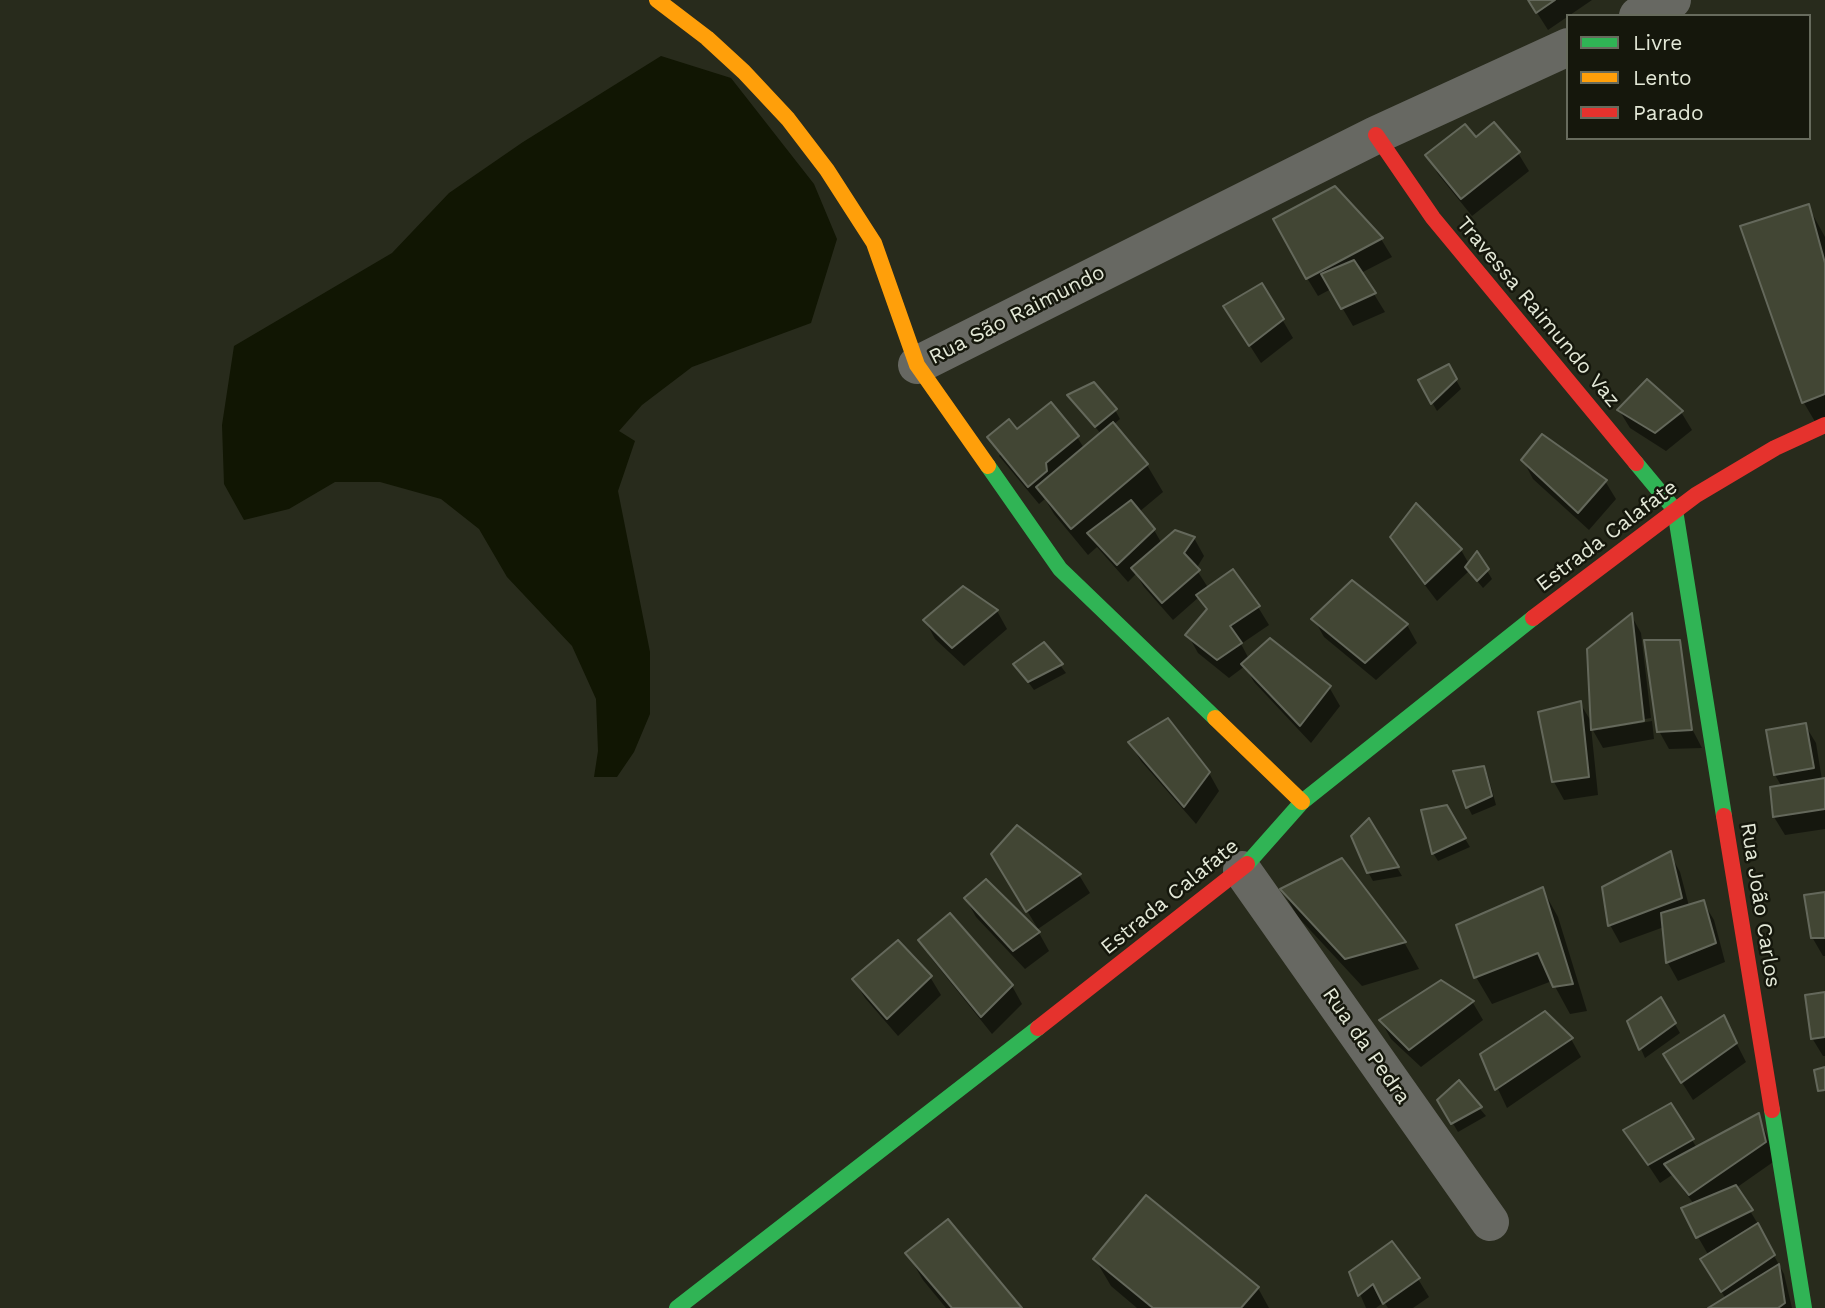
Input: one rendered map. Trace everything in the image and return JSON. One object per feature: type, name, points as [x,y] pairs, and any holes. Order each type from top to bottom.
[{"type":"street","points":[[657,0],[707,38],[744,72],[788,119],[827,170],[874,243],[917,365]]},
{"type":"street","points":[[1642,14],[1672,0]]},
{"type":"street","name":"Rua São Raimundo","points":[[1302,802],[1059,569],[917,365],[1376,135],[1566,48]]},
{"type":"street","name":"Travessa Raimundo Vaz","points":[[1376,135],[1433,218],[1675,510]]},
{"type":"street","name":"Estrada Calafate","points":[[677,1308],[1242,870],[1302,802],[1582,579],[1675,510],[1775,448],[1825,425]]},
{"type":"street","name":"Rua João Carlos","points":[[1675,510],[1804,1308]]},
{"type":"street","name":"Rua da Pedra","points":[[1242,870],[1490,1222]]},
{"type":"shaded area","points":[[661,56],[731,78],[814,184],[837,239],[811,323],[692,367],[642,405],[619,431],[635,441],[618,491],[650,652],[650,714],[634,752],[617,777],[594,777],[598,751],[596,699],[572,646],[507,577],[479,529],[441,499],[380,482],[335,482],[289,509],[244,520],[224,484],[222,425],[234,346],[392,253],[449,193],[523,142]]},
{"type":"building","points":[[1528,0],[1555,0],[1536,13]]},
{"type":"building","points":[[1494,122],[1520,152],[1461,199],[1425,155],[1465,124],[1476,137]]},
{"type":"building","points":[[1335,186],[1383,238],[1306,279],[1273,219]]},
{"type":"building","points":[[1809,204],[1825,263],[1825,394],[1802,403],[1740,226]]},
{"type":"building","points":[[1354,260],[1376,293],[1341,309],[1321,274]]},
{"type":"building","points":[[1262,283],[1284,319],[1249,346],[1223,306]]},
{"type":"building","points":[[1449,364],[1457,379],[1431,404],[1418,380]]},
{"type":"building","points":[[1647,379],[1683,411],[1655,433],[1617,410]]},
{"type":"building","points":[[1094,382],[1117,409],[1095,427],[1067,395]]},
{"type":"building","points":[[1051,402],[1079,436],[1046,463],[1047,471],[1028,487],[987,437],[1009,419],[1017,429]]},
{"type":"building","points":[[1113,422],[1148,464],[1071,529],[1036,487]]},
{"type":"building","points":[[1542,434],[1607,480],[1578,513],[1521,460]]},
{"type":"building","points":[[1131,500],[1155,529],[1117,565],[1087,533]]},
{"type":"building","points":[[1416,503],[1462,549],[1425,584],[1390,537]]},
{"type":"building","points":[[1175,530],[1195,537],[1184,553],[1200,570],[1162,603],[1131,568]]},
{"type":"building","points":[[1477,551],[1489,569],[1477,581],[1465,567]]},
{"type":"building","points":[[1233,569],[1260,606],[1230,626],[1242,643],[1217,660],[1185,635],[1207,609],[1196,595]]},
{"type":"building","points":[[1352,580],[1408,624],[1365,663],[1311,619]]},
{"type":"building","points":[[963,586],[998,610],[952,648],[923,620]]},
{"type":"building","points":[[1632,613],[1644,721],[1591,730],[1587,649]]},
{"type":"building","points":[[1270,638],[1331,686],[1300,726],[1241,664]]},
{"type":"building","points":[[1644,640],[1680,640],[1692,730],[1657,732]]},
{"type":"building","points":[[1044,642],[1063,664],[1028,682],[1013,664]]},
{"type":"building","points":[[1581,701],[1589,777],[1552,782],[1538,712]]},
{"type":"building","points":[[1168,718],[1210,772],[1184,807],[1128,742]]},
{"type":"building","points":[[1806,723],[1814,768],[1774,775],[1766,730]]},
{"type":"building","points":[[1484,766],[1492,796],[1466,808],[1453,771]]},
{"type":"building","points":[[1825,778],[1825,809],[1773,817],[1770,787]]},
{"type":"building","points":[[1447,805],[1466,838],[1432,854],[1421,810]]},
{"type":"building","points":[[1369,818],[1399,867],[1367,873],[1351,836]]},
{"type":"building","points":[[1017,825],[1081,874],[1026,912],[991,854]]},
{"type":"building","points":[[1671,851],[1682,898],[1608,926],[1602,887]]},
{"type":"building","points":[[1342,858],[1406,942],[1345,959],[1280,889]]},
{"type":"building","points":[[986,879],[1040,932],[1013,951],[964,898]]},
{"type":"building","points":[[1543,887],[1573,984],[1553,987],[1538,953],[1474,978],[1456,925]]},
{"type":"building","points":[[1825,892],[1825,938],[1811,938],[1804,895]]},
{"type":"building","points":[[1704,900],[1716,943],[1666,963],[1661,913]]},
{"type":"building","points":[[950,913],[1013,985],[981,1017],[918,940]]},
{"type":"building","points":[[898,940],[932,976],[887,1019],[852,979]]},
{"type":"building","points":[[1441,980],[1474,1001],[1409,1050],[1379,1020]]},
{"type":"building","points":[[1825,992],[1825,1037],[1811,1039],[1805,995]]},
{"type":"building","points":[[1661,997],[1676,1023],[1639,1050],[1627,1021]]},
{"type":"building","points":[[1545,1011],[1573,1038],[1495,1090],[1480,1054]]},
{"type":"building","points":[[1724,1015],[1737,1043],[1681,1083],[1663,1054]]},
{"type":"building","points":[[1825,1067],[1825,1090],[1818,1091],[1814,1070]]},
{"type":"building","points":[[1459,1080],[1482,1107],[1451,1124],[1437,1100]]},
{"type":"building","points":[[1671,1103],[1694,1139],[1648,1165],[1623,1130]]},
{"type":"building","points":[[1759,1113],[1766,1142],[1689,1195],[1664,1164]]},
{"type":"building","points":[[1736,1185],[1753,1210],[1696,1238],[1681,1208]]},
{"type":"building","points":[[1146,1195],[1259,1287],[1241,1308],[1153,1308],[1093,1259]]},
{"type":"building","points":[[948,1219],[1022,1308],[952,1308],[905,1253]]},
{"type":"building","points":[[1758,1223],[1775,1255],[1721,1292],[1700,1259]]},
{"type":"building","points":[[1392,1241],[1420,1278],[1383,1304],[1373,1284],[1358,1296],[1349,1272]]},
{"type":"building","points":[[1779,1264],[1785,1303],[1778,1308],[1708,1308]]},
{"type":"traffic: fast","points":[[1636,463],[1675,510],[1724,816]]},
{"type":"traffic: fast","points":[[988,466],[1060,569],[1215,718]]},
{"type":"traffic: fast","points":[[1247,864],[1302,802],[1533,618]]},
{"type":"traffic: fast","points":[[677,1308],[1038,1028]]},
{"type":"traffic: fast","points":[[1772,1110],[1804,1308]]},
{"type":"traffic: slow","points":[[657,0],[707,38],[744,72],[788,119],[827,170],[874,243],[917,365],[988,466]]},
{"type":"traffic: slow","points":[[1215,718],[1302,802]]},
{"type":"traffic: jam","points":[[1376,135],[1433,218],[1636,463]]},
{"type":"traffic: jam","points":[[1533,618],[1696,495],[1775,448],[1825,425]]},
{"type":"traffic: jam","points":[[1724,816],[1772,1110]]},
{"type":"traffic: jam","points":[[1038,1028],[1247,864]]}]
